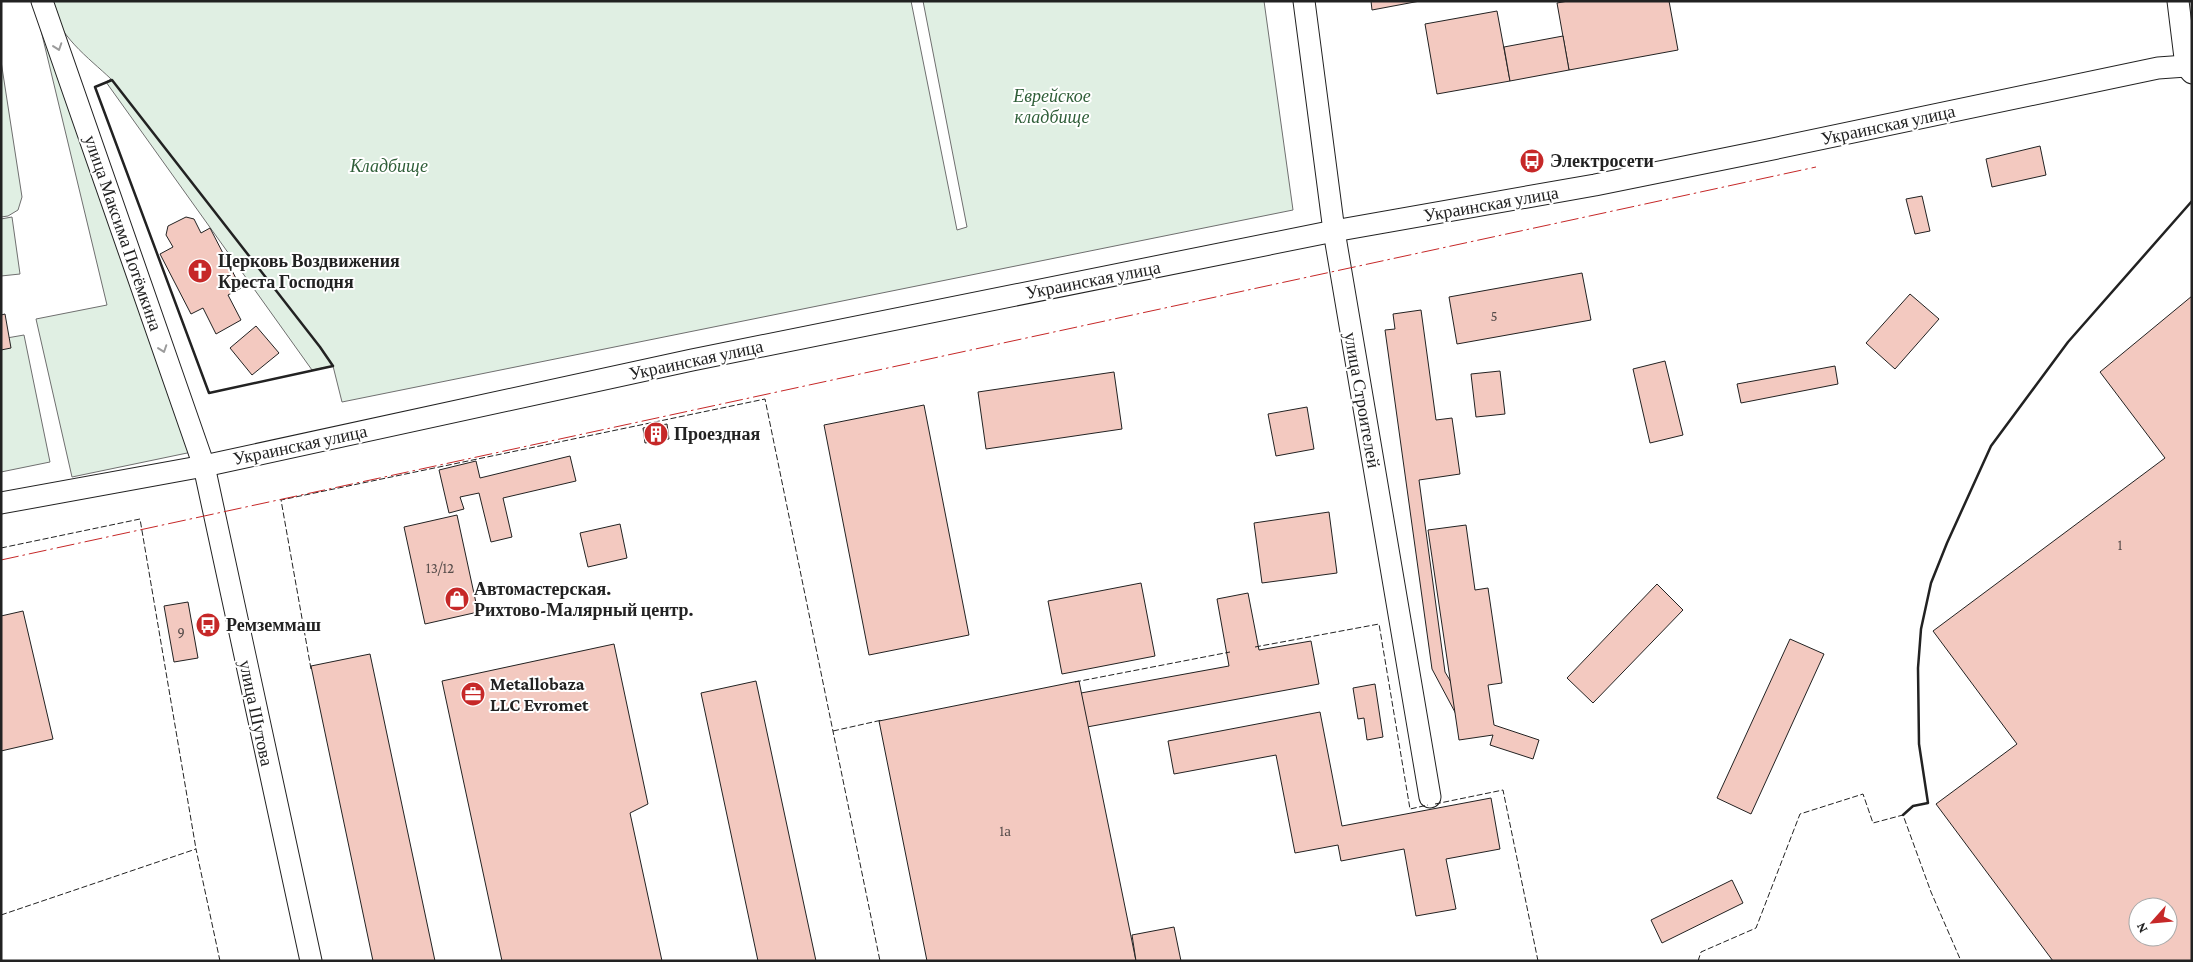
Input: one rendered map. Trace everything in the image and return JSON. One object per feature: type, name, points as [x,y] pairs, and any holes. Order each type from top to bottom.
[{"type":"street","name":"улица Максима Потёмкина","points":[[42,1],[204,466]]},
{"type":"street","name":"улица Строителей","points":[[1304,1],[1334,231],[1430,798]]},
{"type":"street","points":[[2178,1],[2189,69]]},
{"type":"street","name":"Украинская улица","points":[[1,503],[204,466],[702,358],[1334,231],[1595,185],[2158,68],[2189,69]]},
{"type":"street","name":"улица Шутова","points":[[204,466],[310,961]]},
{"type":"green space","name":"Кладбище","points":[[51,1],[911,1],[957,230],[967,227],[923,1],[1264,1],[1293,210],[342,402],[333,366],[312,370],[106,82],[111,79],[66,35],[59,25]]},
{"type":"green space","points":[[38,18],[192,452],[72,477],[36,319],[107,305]]},
{"type":"green space","points":[[1,61],[22,197],[18,210],[8,216],[1,217]]},
{"type":"green space","points":[[12,217],[20,274],[1,276],[1,219]]},
{"type":"green space","points":[[24,335],[50,462],[1,472],[1,339]]},
{"type":"building","points":[[1371,1],[1420,1],[1372,10]]},
{"type":"building","points":[[1568,1],[1669,1],[1678,50],[1569,70],[1557,3]]},
{"type":"building","points":[[1497,11],[1510,81],[1437,94],[1425,24]]},
{"type":"building","points":[[1563,36],[1569,70],[1510,81],[1504,47]]},
{"type":"building","points":[[2040,146],[2046,175],[1992,187],[1986,159]]},
{"type":"building","points":[[1922,196],[1930,231],[1915,234],[1906,199]]},
{"type":"building","name":"Церковь Воздвижения Креста Господня","points":[[186,217],[194,219],[201,233],[210,228],[241,288],[228,295],[241,320],[216,334],[203,308],[191,314],[160,254],[173,247],[166,235],[168,226]]},
{"type":"building","points":[[1582,273],[1591,320],[1457,344],[1449,297]]},
{"type":"building","points":[[1910,294],[1939,319],[1895,369],[1866,343]]},
{"type":"building","points":[[2192,296],[2192,961],[2053,961],[1936,804],[2017,744],[1933,631],[2165,458],[2100,372]]},
{"type":"building","points":[[1421,310],[1436,420],[1452,418],[1460,474],[1419,480],[1445,672],[1464,704],[1456,714],[1432,669],[1385,330],[1395,329],[1393,314]]},
{"type":"building","points":[[5,314],[11,348],[1,350],[1,315]]},
{"type":"building","points":[[256,326],[279,353],[252,375],[230,348]]},
{"type":"building","points":[[1665,361],[1683,435],[1650,443],[1633,369]]},
{"type":"building","points":[[1835,366],[1838,384],[1741,403],[1737,384]]},
{"type":"building","points":[[1500,371],[1505,414],[1476,417],[1471,374]]},
{"type":"building","points":[[1114,372],[1122,429],[986,449],[978,392]]},
{"type":"building","points":[[924,405],[969,635],[869,655],[824,425]]},
{"type":"building","points":[[1307,407],[1314,449],[1276,456],[1268,414]]},
{"type":"building","name":"Проездная","points":[[667,424],[669,439],[645,443],[643,428]]},
{"type":"building","points":[[570,456],[576,481],[503,498],[512,537],[491,542],[479,493],[460,497],[464,509],[449,513],[439,470],[476,461],[480,478]]},
{"type":"building","points":[[1329,512],[1337,573],[1262,583],[1254,523]]},
{"type":"building","points":[[457,515],[478,612],[425,624],[404,527]]},
{"type":"building","points":[[620,524],[627,558],[588,567],[580,533]]},
{"type":"building","points":[[1466,525],[1475,590],[1488,588],[1502,683],[1488,685],[1494,725],[1539,740],[1533,759],[1490,745],[1493,735],[1459,740],[1428,530]]},
{"type":"building","points":[[1141,583],[1155,656],[1062,674],[1048,601]]},
{"type":"building","points":[[1657,584],[1683,610],[1593,703],[1567,678]]},
{"type":"building","points":[[1248,593],[1259,650],[1311,641],[1319,684],[1087,727],[1081,693],[1229,666],[1217,599]]},
{"type":"building","points":[[188,602],[198,658],[174,662],[164,606]]},
{"type":"building","points":[[23,611],[53,739],[1,751],[1,616]]},
{"type":"building","points":[[1790,639],[1824,654],[1751,814],[1717,798]]},
{"type":"building","points":[[614,644],[648,804],[630,813],[662,961],[502,961],[442,681]]},
{"type":"building","points":[[370,654],[435,961],[373,961],[311,666]]},
{"type":"building","points":[[756,681],[816,961],[758,961],[701,693]]},
{"type":"building","points":[[1079,681],[1136,961],[927,961],[879,721]]},
{"type":"building","points":[[1375,684],[1383,737],[1367,740],[1364,718],[1358,719],[1353,688]]},
{"type":"building","points":[[1320,712],[1342,826],[1491,798],[1500,849],[1446,859],[1456,909],[1416,916],[1404,849],[1341,861],[1338,845],[1295,853],[1276,755],[1174,774],[1168,741]]},
{"type":"building","points":[[1732,880],[1743,903],[1662,943],[1651,920]]},
{"type":"building","points":[[1174,927],[1181,961],[1136,961],[1132,935]]},
{"type":"fence","points":[[311,669],[281,500],[765,399],[880,961]]},
{"type":"fence","points":[[1,548],[140,519],[196,849]]},
{"type":"fence","points":[[1255,647],[1379,624],[1410,809],[1428,805]]},
{"type":"fence","points":[[1075,682],[1230,652]]},
{"type":"fence","points":[[833,731],[882,720]]},
{"type":"fence","points":[[1435,804],[1503,790],[1538,961]]},
{"type":"fence","points":[[1698,961],[1701,952],[1756,928],[1800,814],[1863,794],[1873,823],[1903,815],[1931,892],[1961,961]]},
{"type":"fence","points":[[1,915],[196,849],[220,961]]},
{"type":"wall","points":[[112,80],[320,347],[333,366],[209,393],[95,87],[112,80]]},
{"type":"wall","points":[[1903,815],[1913,806],[1928,803],[1919,744],[1918,668],[1921,629],[1931,583],[1991,446],[2068,342],[2192,201]]},
{"type":"power","points":[[1,560],[1816,167]]},
{"type":"place","name":"Электросети","points":[[1532,161]]},
{"type":"place","name":"Церковь Воздвижения Креста Господня","points":[[200,271]]},
{"type":"place","name":"Проездная","points":[[656,434]]},
{"type":"place","name":"Автомастерская. Рихтово-Малярный центр.","points":[[457,599]]},
{"type":"place","name":"Ремземмаш","points":[[208,625]]},
{"type":"place","name":"Metallobaza LLC Evromet","points":[[473,694]]},
{"type":"park label","name":"Еврейское кладбище","points":[[1052,106]]}]
